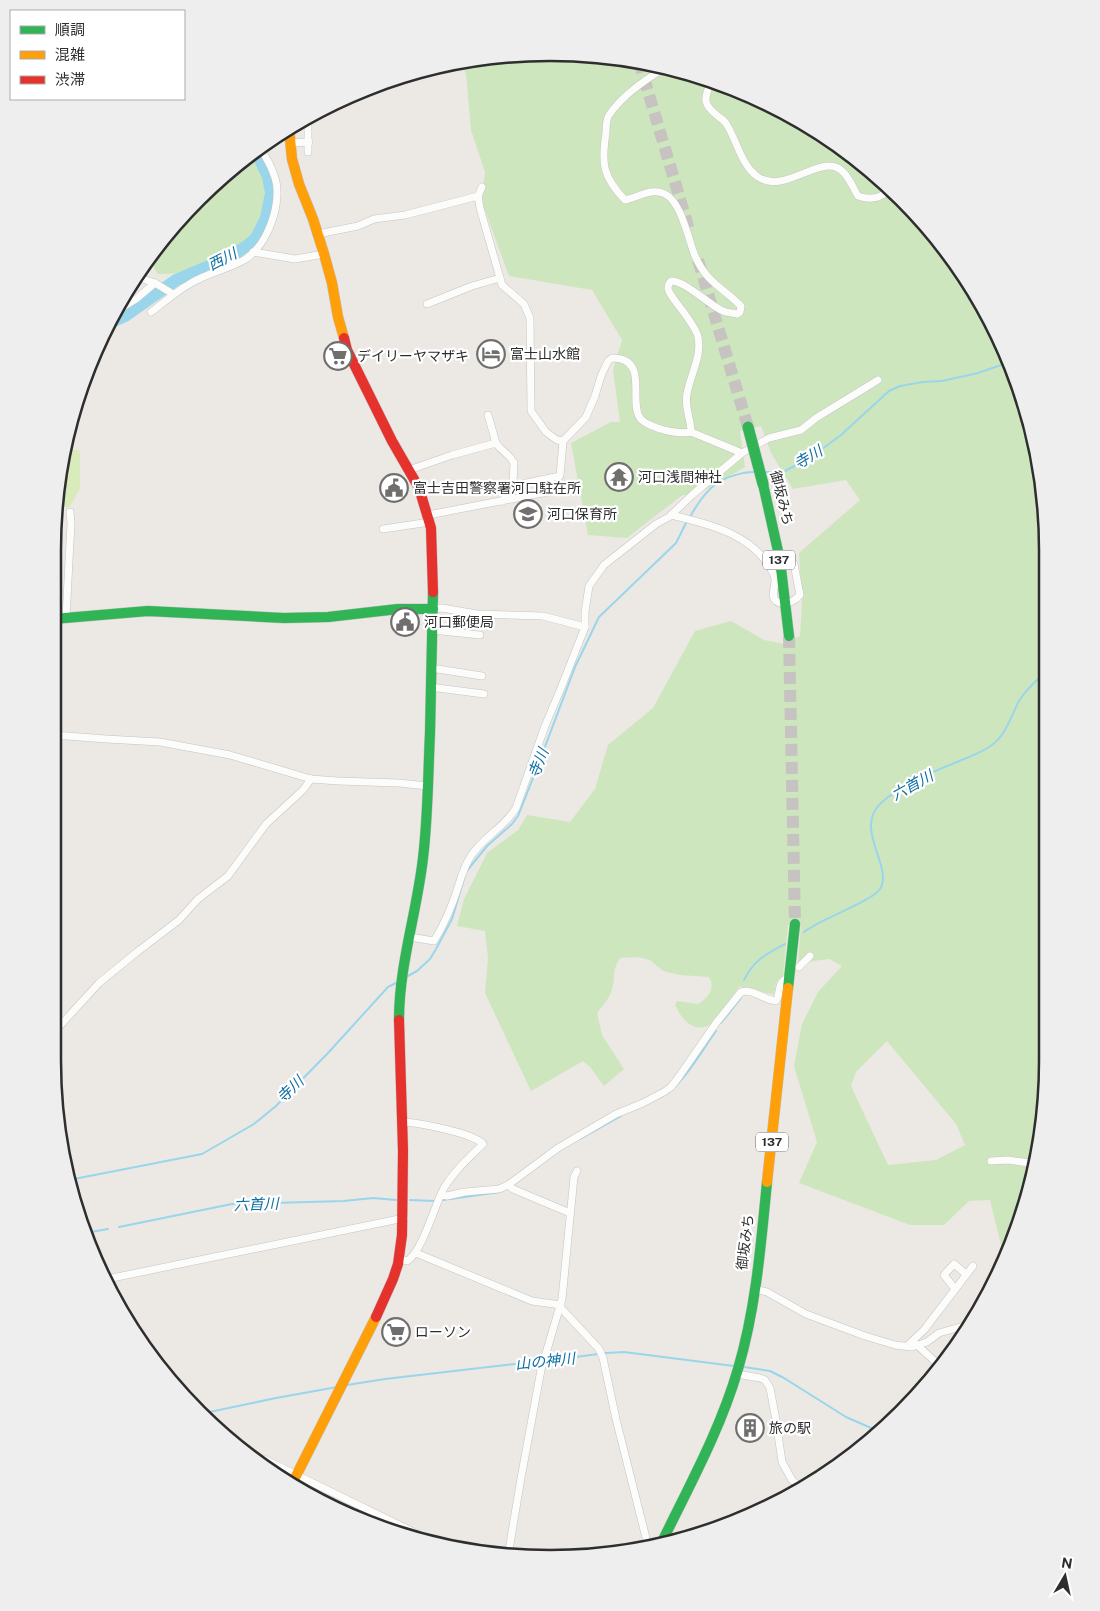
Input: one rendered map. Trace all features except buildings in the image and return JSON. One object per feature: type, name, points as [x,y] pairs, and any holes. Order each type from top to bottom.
[{"type":"main road","points":[[290,137],[292,159],[324,254],[347,350],[392,441],[419,488],[429,519],[432,548],[433,609],[428,786],[423,857],[417,901],[402,979],[399,1025],[404,1218],[400,1259],[387,1296],[295,1477]]},
{"type":"main road","name":"御坂みち","points":[[748,427],[772,515],[790,636]]},
{"type":"main road","points":[[61,618],[148,611],[284,618],[328,617],[398,609],[433,609]]},
{"type":"main road","name":"御坂みち","points":[[665,1535],[719,1423],[738,1368],[750,1322],[795,924]]},
{"type":"street","points":[[657,74],[627,96],[608,116],[603,151],[604,169],[614,188],[625,200],[652,192],[663,193],[672,201],[680,214],[695,256],[702,269],[713,283],[741,306],[740,312],[737,314],[723,312],[680,283],[674,280],[668,284],[669,291],[691,321],[698,337],[699,351],[686,394],[687,416],[691,423],[691,432]]},
{"type":"street","points":[[709,88],[705,97],[708,108],[726,123],[746,164],[758,177],[780,182],[821,166],[837,167],[844,172],[858,196],[874,198],[885,194]]},
{"type":"street","points":[[308,126],[308,152]]},
{"type":"street","points":[[290,143],[309,142]]},
{"type":"street","points":[[151,312],[172,293],[192,282],[245,259],[262,242],[270,228],[274,215],[277,192],[275,175],[264,154]]},
{"type":"street","points":[[482,187],[478,196],[500,278],[504,288],[524,304],[530,318],[530,411],[546,432],[557,440],[563,441]]},
{"type":"street","points":[[318,234],[358,226],[374,219],[404,215],[478,196]]},
{"type":"street","points":[[253,252],[295,259],[324,254]]},
{"type":"street","points":[[427,304],[472,286],[500,278]]},
{"type":"street","points":[[143,279],[172,293]]},
{"type":"street","points":[[128,304],[156,284]]},
{"type":"street","points":[[512,486],[560,476],[563,441],[586,417],[601,376],[608,361],[612,358],[626,360],[632,367],[636,379],[638,414],[641,420],[657,428],[676,433],[691,432],[742,452]]},
{"type":"street","points":[[410,937],[434,941],[445,922],[462,874],[471,856],[511,817],[516,808],[545,726],[585,627],[588,586],[604,565],[671,515],[742,452],[769,438],[801,430],[816,418],[878,380]]},
{"type":"street","points":[[488,415],[496,443],[514,463],[512,486],[502,501]]},
{"type":"street","points":[[409,470],[452,455],[496,443]]},
{"type":"street","points":[[383,529],[502,501],[568,488]]},
{"type":"street","points":[[66,618],[70,512]]},
{"type":"street","points":[[671,515],[712,524],[755,548],[770,567],[776,579],[773,596],[775,601],[786,603],[795,601],[800,595],[794,564]]},
{"type":"street","points":[[433,609],[442,608],[477,614],[543,616],[585,627]]},
{"type":"street","points":[[432,630],[480,635]]},
{"type":"street","points":[[431,668],[482,676]]},
{"type":"street","points":[[430,687],[484,694]]},
{"type":"street","points":[[61,735],[160,742],[237,757],[311,779],[428,786]]},
{"type":"street","points":[[61,1025],[99,983],[179,920],[198,898],[228,876],[266,824],[311,779]]},
{"type":"street","points":[[799,967],[810,956]]},
{"type":"street","points":[[441,1195],[447,1196],[465,1192],[499,1189],[508,1185],[558,1148],[616,1114],[643,1103],[668,1089],[741,992],[749,991],[776,1001],[778,998],[778,986],[784,980]]},
{"type":"street","points":[[400,1259],[407,1261],[416,1253],[444,1189],[459,1168],[483,1144],[477,1139],[453,1132],[403,1122]]},
{"type":"street","points":[[991,1161],[1008,1160],[1027,1163]]},
{"type":"street","points":[[509,1548],[520,1478],[541,1369],[560,1306],[574,1177],[577,1171]]},
{"type":"street","points":[[508,1185],[513,1189],[570,1213]]},
{"type":"street","points":[[112,1278],[404,1218]]},
{"type":"street","points":[[416,1253],[532,1301],[560,1306],[599,1349],[646,1540]]},
{"type":"street","points":[[955,1288],[944,1275],[954,1264],[966,1274]]},
{"type":"street","points":[[907,1346],[924,1330],[973,1266]]},
{"type":"street","points":[[755,1289],[763,1291],[806,1314],[895,1345],[917,1345],[926,1342],[939,1333],[960,1327]]},
{"type":"street","points":[[917,1345],[935,1362]]},
{"type":"street","points":[[738,1368],[765,1380],[770,1388],[782,1462],[795,1483]]},
{"type":"street","points":[[303,1482],[397,1525]]},
{"type":"green space","points":[[518,62],[582,62],[614,65],[676,78],[707,87],[737,98],[794,127],[848,162],[896,204],[938,252],[956,278],[973,306],[1002,363],[1022,424],[1035,486],[1038,518],[1039,1061],[1035,1125],[1029,1156],[1013,1218],[1002,1248],[990,1200],[969,1201],[944,1225],[910,1225],[799,1183],[817,1142],[794,1066],[802,1024],[818,992],[842,966],[829,959],[798,963],[801,925],[788,925],[783,976],[776,983],[774,994],[748,987],[739,987],[717,1017],[711,1024],[705,1027],[699,1028],[689,1024],[675,1005],[677,1001],[698,1004],[702,1002],[708,996],[711,989],[712,985],[709,977],[680,975],[663,971],[650,960],[637,957],[620,958],[616,967],[611,992],[597,1013],[602,1035],[624,1069],[604,1086],[590,1067],[583,1061],[531,1091],[485,993],[488,958],[485,931],[457,926],[464,899],[487,853],[518,830],[527,815],[570,822],[595,789],[608,745],[653,708],[695,631],[731,621],[764,640],[785,644],[800,636],[802,602],[799,553],[860,500],[846,480],[793,489],[771,453],[761,426],[740,431],[745,467],[707,489],[681,496],[627,538],[588,535],[571,443],[611,422],[620,422],[613,370],[622,340],[592,290],[509,276],[482,202],[485,172],[471,130],[466,73],[463,69]],"holes":[[[887,1041],[956,1124],[965,1145],[936,1160],[888,1165],[851,1086],[856,1072]]]},
{"type":"green space","points":[[256,159],[263,175],[266,210],[252,247],[209,271],[158,274],[152,266],[162,252],[204,204]]},
{"type":"green space","points":[[72,450],[78,450],[80,453],[80,488],[69,507],[63,507],[65,486]]},
{"type":"waterway","name":"西川","points":[[121,318],[176,280],[230,257],[256,238],[266,218],[271,193],[268,177],[259,157]]},
{"type":"waterway","name":"寺川","points":[[766,472],[783,472],[810,458],[841,435],[889,391],[900,386],[942,381],[978,373],[1003,365]]},
{"type":"waterway","name":"寺川","points":[[690,517],[705,495],[716,484],[734,475],[754,472]]},
{"type":"waterway","name":"寺川","points":[[406,977],[417,971],[430,959],[436,949],[452,919],[466,872],[487,846],[512,824],[518,816],[575,667],[599,617],[676,543],[687,521]]},
{"type":"waterway","name":"六首川","points":[[804,932],[867,899],[880,889],[883,880],[882,870],[872,836],[871,824],[873,813],[881,803],[917,780],[975,755],[992,745],[1005,731],[1019,701],[1039,678]]},
{"type":"waterway","name":"六首川","points":[[744,980],[752,967],[761,958],[785,944]]},
{"type":"waterway","name":"寺川","points":[[76,1179],[202,1154],[254,1124],[276,1106],[328,1053],[388,987],[398,982]]},
{"type":"waterway","name":"六首川","points":[[721,1023],[741,998]]},
{"type":"waterway","name":"六首川","points":[[656,1099],[673,1089],[681,1080],[716,1031]]},
{"type":"waterway","name":"六首川","points":[[580,1139],[621,1116]]},
{"type":"waterway","name":"六首川","points":[[443,1200],[500,1192]]},
{"type":"waterway","name":"六首川","points":[[119,1227],[232,1204],[344,1201],[373,1198],[396,1200]]},
{"type":"waterway","name":"六首川","points":[[410,1200],[435,1201]]},
{"type":"waterway","name":"六首川","points":[[92,1232],[108,1229]]},
{"type":"waterway","name":"山の神川","points":[[545,1361],[624,1352],[734,1366]]},
{"type":"waterway","name":"山の神川","points":[[347,1385],[540,1361]]},
{"type":"waterway","name":"山の神川","points":[[744,1367],[770,1371],[846,1417],[872,1428]]},
{"type":"waterway","name":"山の神川","points":[[210,1412],[337,1387]]},
{"type":"tunnel","points":[[642,70],[690,233]]},
{"type":"tunnel","points":[[698,260],[748,427]]},
{"type":"tunnel","points":[[789,636],[795,924]]},
{"type":"traffic: fast","points":[[748,427],[763,484]]},
{"type":"traffic: fast","points":[[763,484],[780,560],[789,636]]},
{"type":"traffic: fast","points":[[399,1020],[402,979],[420,878],[426,827],[433,592]]},
{"type":"traffic: fast","points":[[61,618],[148,611],[284,618],[328,617],[398,609],[433,609]]},
{"type":"traffic: fast","points":[[788,988],[795,924]]},
{"type":"traffic: fast","points":[[665,1535],[713,1437],[738,1369],[754,1299],[767,1182]]},
{"type":"traffic: slow","points":[[290,137],[292,159],[324,254],[344,338]]},
{"type":"traffic: slow","points":[[767,1182],[788,988]]},
{"type":"traffic: slow","points":[[295,1477],[376,1317]]},
{"type":"traffic: jam","points":[[344,338],[347,350],[392,441],[419,488],[431,528],[433,592]]},
{"type":"traffic: jam","points":[[376,1317],[398,1264],[402,1235],[403,1151],[399,1020]]},
{"type":"place","name":"富士山水館","points":[[491,354]]},
{"type":"place","name":"デイリーヤマザキ","points":[[338,356]]},
{"type":"place","name":"河口浅間神社","points":[[619,477]]},
{"type":"place","name":"富士吉田警察署河口駐在所","points":[[394,488]]},
{"type":"place","name":"河口保育所","points":[[528,514]]},
{"type":"place","name":"河口郵便局","points":[[405,622]]},
{"type":"place","name":"ローソン","points":[[396,1332]]},
{"type":"place","name":"旅の駅","points":[[750,1428]]}]
